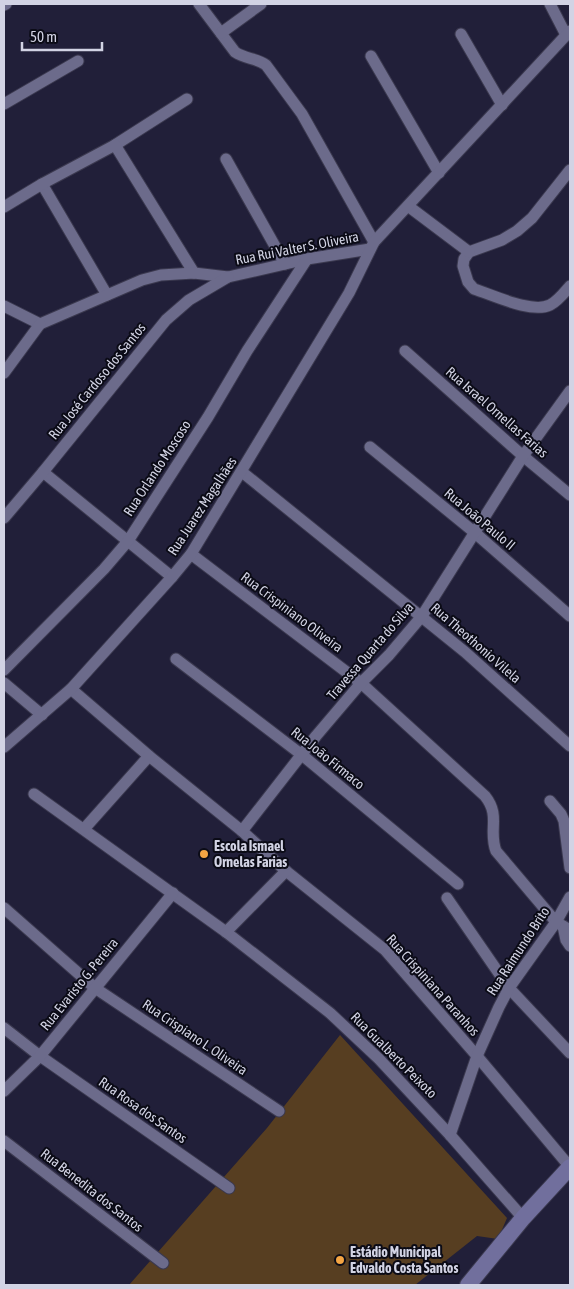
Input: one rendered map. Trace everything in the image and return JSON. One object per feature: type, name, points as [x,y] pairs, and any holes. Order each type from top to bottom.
[{"type":"main road","points":[[468,1285],[523,1218],[570,1167]]},
{"type":"street","points":[[199,4],[240,56],[266,65],[297,107],[372,245],[568,33],[550,4]]},
{"type":"street","points":[[220,33],[261,4]]},
{"type":"street","points":[[462,34],[502,105]]},
{"type":"street","points":[[371,56],[439,173]]},
{"type":"street","points":[[4,104],[78,62]]},
{"type":"street","points":[[4,207],[42,184],[115,145],[187,99]]},
{"type":"street","points":[[115,145],[194,273]]},
{"type":"street","points":[[226,159],[285,264]]},
{"type":"street","points":[[570,170],[532,218],[517,231],[502,240],[469,252],[464,259],[463,266],[468,282],[474,288],[533,308],[555,303],[570,286]]},
{"type":"street","points":[[42,184],[108,294]]},
{"type":"street","points":[[408,206],[469,252]]},
{"type":"street","name":"Rua Rui Valter S. Oliveira","points":[[40,324],[142,280],[161,275],[194,273],[228,277],[372,245]]},
{"type":"street","name":"Rua Juarez Magalhães","points":[[4,747],[70,689],[191,554],[349,293],[372,245]]},
{"type":"street","name":"Rua Orlando Moscoso","points":[[4,670],[98,576],[128,541],[307,259]]},
{"type":"street","name":"Rua José Cardoso dos Santos","points":[[4,518],[166,320],[189,300],[228,277]]},
{"type":"street","points":[[4,306],[40,324],[4,373]]},
{"type":"street","name":"Rua Israel Ornellas Farias","points":[[405,351],[523,456],[570,495]]},
{"type":"street","name":"Travessa Quarta do Silva","points":[[242,831],[360,684],[389,655],[422,616],[523,456],[570,391]]},
{"type":"street","name":"Rua João Paulo II","points":[[370,447],[474,532],[570,616]]},
{"type":"street","points":[[43,472],[172,577]]},
{"type":"street","name":"Rua Theothonio Vilela","points":[[242,472],[422,616],[570,746]]},
{"type":"street","name":"Rua Crispiniano Oliveira","points":[[191,554],[360,684],[485,796],[494,814],[493,839],[496,851],[563,926]]},
{"type":"street","name":"Rua João Firmaco","points":[[176,659],[302,755],[458,884]]},
{"type":"street","points":[[4,683],[42,715]]},
{"type":"street","name":"Rua Crispiniana Paranhos","points":[[70,689],[242,831],[286,871],[385,950],[570,1167]]},
{"type":"street","points":[[84,829],[149,756]]},
{"type":"street","points":[[34,794],[226,932],[286,871]]},
{"type":"street","points":[[550,801],[561,814],[564,821],[570,868]]},
{"type":"street","name":"Rua Evaristo G. Pereira","points":[[4,1091],[40,1056],[173,893]]},
{"type":"street","name":"Rua Raimundo Brito","points":[[450,1135],[477,1056],[509,988],[563,926],[570,897]]},
{"type":"street","points":[[447,898],[509,988],[570,1053]]},
{"type":"street","name":"Rua Crispiano L. Oliveira","points":[[4,908],[95,988],[279,1111]]},
{"type":"street","points":[[563,926],[566,940],[570,946]]},
{"type":"street","name":"Rua Gualberto Peixoto","points":[[226,932],[354,1034],[450,1135],[523,1218]]},
{"type":"street","name":"Rua Rosa dos Santos","points":[[4,1028],[40,1056],[229,1188]]},
{"type":"street","name":"Rua Benedita dos Santos","points":[[4,1141],[163,1263]]},
{"type":"shaded area","points":[[340,1035],[507,1218],[498,1239],[477,1236],[415,1285],[129,1285],[267,1128]]},
{"type":"place","name":"Escola Ismael Ornelas Farias","points":[[204,854]]},
{"type":"place","name":"Estádio Municipal Edvaldo Costa Santos","points":[[340,1260]]}]
